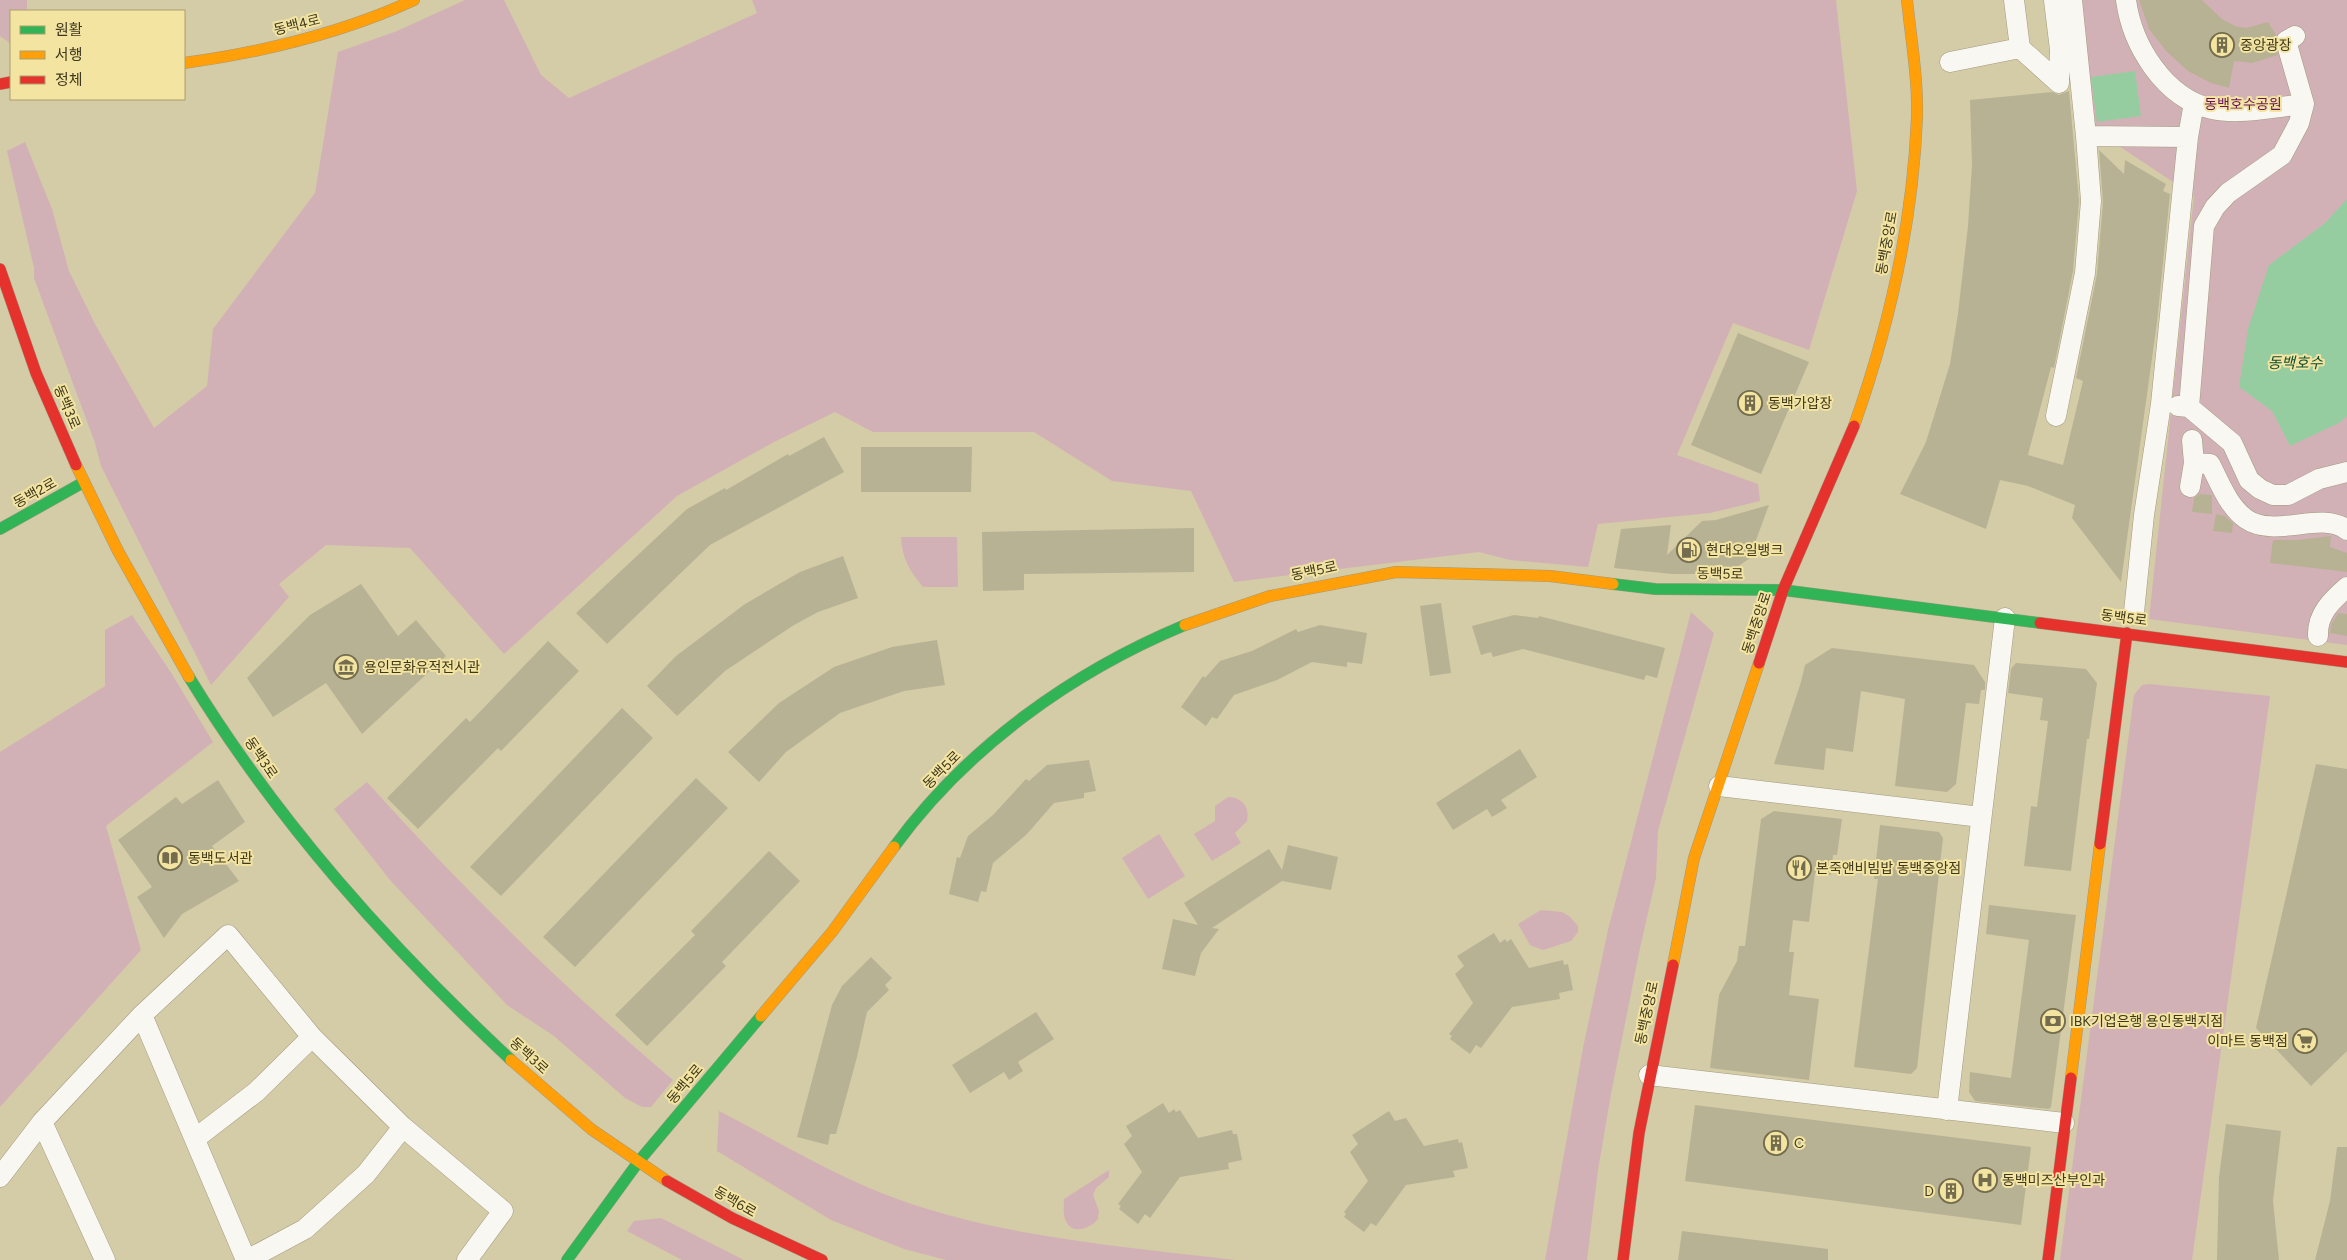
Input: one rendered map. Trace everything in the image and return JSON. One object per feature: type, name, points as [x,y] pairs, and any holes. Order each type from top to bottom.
[{"type":"street","name":"동백4로","points":[[185,63],[293,42],[344,28],[414,0]]},
{"type":"street","name":"동백중앙로","points":[[1623,1260],[1639,1133],[1649,1075],[1694,858],[1783,590],[1837,468],[1865,397],[1884,334],[1908,215],[1917,116],[1907,0]]},
{"type":"street","points":[[2014,0],[2010,21],[2020,48],[2059,83],[2060,50],[2054,0]]},
{"type":"street","points":[[2056,416],[2085,273],[2091,201],[2072,0]]},
{"type":"street","points":[[2126,0],[2136,39],[2147,59],[2160,76],[2194,103],[2212,109],[2229,111],[2304,104]]},
{"type":"street","points":[[2189,408],[2204,226],[2215,207],[2228,193],[2282,155],[2299,123],[2304,104],[2286,40],[2295,36]]},
{"type":"street","points":[[1950,62],[2020,48]]},
{"type":"street","points":[[2134,612],[2144,516],[2161,404],[2188,137],[2194,103]]},
{"type":"street","points":[[2086,136],[2188,137]]},
{"type":"street","name":"동백3로","points":[[0,269],[48,403],[128,574],[199,694],[284,817],[370,921],[445,998],[553,1098],[591,1129],[639,1161]]},
{"type":"street","points":[[2161,404],[2189,408],[2232,443],[2249,480],[2273,496],[2288,495],[2320,479],[2347,472]]},
{"type":"street","points":[[2190,487],[2194,462],[2192,440]]},
{"type":"street","points":[[2194,462],[2210,464],[2227,498],[2246,519],[2268,527],[2333,524],[2347,530]]},
{"type":"street","name":"동백2로","points":[[0,529],[84,482]]},
{"type":"street","name":"동백5로","points":[[567,1260],[639,1161],[832,932],[902,836],[938,794],[1017,721],[1055,693],[1107,662],[1156,637],[1210,614],[1270,596],[1396,572],[1550,576],[1655,589],[1783,590],[2347,662]]},
{"type":"street","points":[[2318,636],[2318,623],[2328,604],[2347,587]]},
{"type":"street","points":[[1947,1110],[2005,618]]},
{"type":"street","points":[[2048,1260],[2126,633]]},
{"type":"street","points":[[1719,786],[1981,817]]},
{"type":"street","points":[[0,1177],[42,1122],[142,1015],[228,934],[312,1036],[403,1127],[503,1211],[467,1260]]},
{"type":"street","points":[[142,1015],[247,1260],[304,1229],[366,1174],[403,1127]]},
{"type":"street","points":[[196,1138],[256,1092],[312,1036]]},
{"type":"street","points":[[1649,1075],[2064,1123]]},
{"type":"street","points":[[42,1122],[104,1260]]},
{"type":"street","name":"동백6로","points":[[639,1161],[708,1205],[763,1235],[822,1260]]},
{"type":"green space","points":[[0,0],[27,0],[27,10],[10,10],[10,43],[0,36]]},
{"type":"green space","points":[[465,0],[504,0],[541,75],[569,98],[757,13],[752,0],[1836,0],[1857,191],[1809,350],[1733,323],[1677,455],[1758,484],[1760,501],[1710,513],[1598,524],[1588,567],[1510,560],[1479,552],[1234,582],[1191,491],[1112,481],[1034,432],[873,432],[835,412],[774,442],[677,496],[504,654],[410,548],[326,545],[279,584],[289,597],[211,685],[101,466],[95,443],[34,278],[34,268],[7,151],[25,142],[52,209],[69,271],[95,324],[154,428],[207,386],[213,329],[315,193],[338,52],[397,31]]},
{"type":"green space","name":"동백호수공원","points":[[2068,0],[2347,0],[2347,645],[2149,619],[2194,196],[2080,120]]},
{"type":"green space","points":[[901,537],[957,537],[958,587],[923,587],[907,564]]},
{"type":"green space","points":[[1691,612],[1714,633],[1658,831],[1656,878],[1611,1094],[1598,1170],[1587,1260],[1545,1260],[1583,1048],[1608,930]]},
{"type":"green space","points":[[132,615],[170,671],[213,742],[106,826],[141,950],[0,1107],[0,752],[105,686],[105,630]]},
{"type":"green space","points":[[2149,684],[2270,696],[2192,1260],[2060,1260],[2134,695],[2142,685]]},
{"type":"green space","points":[[367,782],[477,899],[593,1010],[673,1080],[651,1107],[642,1107],[625,1098],[554,1036],[507,1005],[390,880],[334,809]]},
{"type":"green space","points":[[1228,797],[1233,797],[1244,804],[1248,816],[1247,821],[1235,833],[1241,843],[1212,861],[1194,834],[1215,821],[1215,806]]},
{"type":"green space","points":[[1159,834],[1185,876],[1148,899],[1122,858]]},
{"type":"green space","points":[[1541,910],[1562,912],[1569,916],[1578,926],[1578,932],[1571,941],[1543,950],[1530,945],[1518,924]]},
{"type":"green space","points":[[719,1111],[853,1181],[900,1200],[940,1213],[1023,1232],[1065,1239],[1235,1260],[946,1260],[904,1249],[831,1220],[717,1151]]},
{"type":"green space","points":[[1109,1170],[1109,1177],[1096,1188],[1093,1195],[1099,1211],[1098,1219],[1086,1228],[1072,1228],[1065,1219],[1064,1199]]},
{"type":"green space","points":[[661,1218],[744,1260],[682,1260],[627,1231],[634,1221]]},
{"type":"water","points":[[2135,71],[2141,116],[2097,122],[2091,77]]},
{"type":"water","name":"동백호수","points":[[2347,199],[2347,416],[2339,423],[2290,446],[2272,411],[2239,387],[2248,329],[2269,265],[2325,223]]},
{"type":"building","name":"중앙광장","points":[[2139,0],[2202,0],[2222,19],[2235,26],[2246,28],[2268,22],[2276,35],[2275,44],[2278,55],[2252,63],[2234,61],[2229,88],[2211,83],[2188,71],[2166,51],[2149,29]]},
{"type":"building","points":[[2069,91],[2079,201],[2073,271],[2054,368],[2051,367],[2028,455],[2063,465],[2083,381],[2076,378],[2097,274],[2103,202],[2099,150],[2124,174],[2125,160],[2166,184],[2163,191],[2170,194],[2157,322],[2121,582],[2072,518],[2075,505],[2028,486],[2000,480],[1986,529],[1900,494],[1926,442],[1950,364],[1968,226],[1972,165],[1970,100],[2052,92],[2059,95]]},
{"type":"building","name":"동백가압장","points":[[1738,333],[1809,362],[1761,474],[1691,445]]},
{"type":"building","points":[[824,437],[844,472],[710,545],[607,644],[576,613],[687,509],[725,488],[726,490],[788,454],[789,456]]},
{"type":"building","points":[[861,447],[972,447],[971,492],[861,492]]},
{"type":"building","points":[[2200,494],[2212,495],[2212,514],[2192,512],[2194,498]]},
{"type":"building","points":[[1769,505],[1749,559],[1726,574],[1672,574],[1614,568],[1621,529],[1671,525],[1667,555],[1702,521],[1716,520]]},
{"type":"building","points":[[2216,514],[2225,516],[2233,523],[2232,533],[2213,531]]},
{"type":"building","points":[[1194,528],[1194,572],[1024,574],[1024,590],[983,591],[982,532]]},
{"type":"building","points":[[2331,536],[2330,547],[2347,553],[2347,572],[2270,563],[2273,540],[2297,540]]},
{"type":"building","points":[[843,556],[858,598],[818,612],[794,625],[725,671],[677,716],[647,686],[676,656],[745,604],[800,572]]},
{"type":"building","name":"용인문화유적전시관","points":[[361,584],[398,636],[416,620],[446,656],[362,734],[326,683],[273,717],[247,678],[310,615]]},
{"type":"building","points":[[1441,603],[1451,673],[1430,676],[1420,606]]},
{"type":"building","points":[[2338,613],[2347,614],[2347,636],[2330,633],[2331,625]]},
{"type":"building","points":[[1514,615],[1538,618],[1539,616],[1665,648],[1657,678],[1646,675],[1644,680],[1523,649],[1493,657],[1491,652],[1481,655],[1472,626]]},
{"type":"building","points":[[1320,625],[1367,633],[1362,664],[1347,662],[1347,667],[1312,662],[1277,680],[1234,695],[1217,719],[1212,717],[1206,726],[1181,707],[1203,676],[1205,678],[1220,661],[1252,651],[1296,629],[1298,632]]},
{"type":"building","points":[[937,640],[945,685],[904,691],[840,713],[786,752],[759,782],[728,752],[779,703],[834,667],[892,647]]},
{"type":"building","points":[[548,641],[579,671],[501,751],[498,748],[418,829],[387,798],[466,718],[470,722]]},
{"type":"building","points":[[1832,648],[1974,665],[1985,682],[1985,690],[1981,690],[1979,704],[1966,703],[1956,784],[1947,792],[1895,786],[1905,699],[1861,691],[1853,752],[1826,748],[1824,770],[1774,764],[1805,665]]},
{"type":"building","points":[[2016,663],[2086,669],[2097,683],[2089,739],[2087,739],[2071,871],[2024,866],[2031,806],[2037,807],[2048,721],[2040,720],[2043,698],[2008,693],[2011,669]]},
{"type":"building","points":[[622,708],[653,738],[501,896],[470,867]]},
{"type":"building","points":[[1520,749],[1537,777],[1501,800],[1507,808],[1492,817],[1487,809],[1453,830],[1436,803]]},
{"type":"building","points":[[1089,760],[1096,791],[1084,793],[1084,798],[1054,803],[1027,834],[993,863],[986,892],[981,891],[978,902],[949,894],[957,857],[960,858],[968,836],[993,815],[1026,779],[1029,781],[1047,765]]},
{"type":"building","points":[[2316,764],[2347,769],[2347,1051],[2311,1086],[2256,1028]]},
{"type":"building","points":[[696,778],[728,808],[575,967],[543,937]]},
{"type":"building","name":"동백도서관","points":[[218,780],[245,822],[212,846],[239,881],[182,914],[164,938],[137,897],[152,887],[118,840],[176,797],[182,804]]},
{"type":"building","points":[[1774,811],[1842,819],[1837,855],[1833,855],[1831,875],[1815,873],[1809,922],[1793,920],[1789,952],[1794,952],[1789,995],[1819,999],[1809,1080],[1710,1068],[1719,995],[1737,961],[1739,946],[1745,946],[1761,819]]},
{"type":"building","points":[[1880,825],[1939,832],[1943,838],[1917,1068],[1911,1074],[1854,1067],[1878,879],[1874,879]]},
{"type":"building","points":[[1288,845],[1338,857],[1331,890],[1282,881],[1212,928],[1219,929],[1201,953],[1195,976],[1162,969],[1173,919],[1198,925],[1184,903],[1269,849],[1282,870]]},
{"type":"building","points":[[769,851],[800,881],[722,962],[726,966],[647,1046],[615,1015],[695,935],[691,931]]},
{"type":"building","points":[[1989,905],[2076,915],[2051,1107],[2049,1109],[1975,1101],[1969,1092],[1970,1072],[2011,1078],[2029,940],[1986,934]]},
{"type":"building","points":[[1494,933],[1500,943],[1505,939],[1507,942],[1511,939],[1529,968],[1563,960],[1564,965],[1568,964],[1573,990],[1559,993],[1560,999],[1512,1007],[1481,1048],[1476,1045],[1470,1054],[1450,1039],[1452,1036],[1449,1034],[1473,1003],[1455,974],[1464,966],[1457,956]]},
{"type":"building","points":[[871,957],[892,978],[885,985],[889,990],[867,1012],[836,1134],[830,1134],[828,1145],[797,1137],[832,1005],[842,986]]},
{"type":"building","points":[[1036,1012],[1054,1039],[1018,1062],[1023,1071],[1009,1080],[1004,1072],[970,1093],[952,1065]]},
{"type":"building","points":[[1163,1103],[1169,1113],[1174,1109],[1176,1112],[1180,1110],[1198,1138],[1232,1130],[1233,1134],[1237,1134],[1242,1160],[1228,1163],[1229,1169],[1180,1177],[1150,1218],[1145,1214],[1138,1224],[1119,1209],[1121,1206],[1118,1204],[1142,1172],[1124,1144],[1132,1136],[1126,1126]]},
{"type":"building","points":[[1695,1105],[2031,1147],[2021,1225],[1685,1181]]},
{"type":"building","points":[[1389,1111],[1395,1121],[1406,1118],[1424,1146],[1458,1139],[1459,1143],[1462,1142],[1468,1168],[1453,1171],[1455,1177],[1406,1185],[1376,1226],[1371,1223],[1364,1232],[1344,1217],[1346,1214],[1344,1212],[1368,1181],[1350,1152],[1358,1144],[1352,1135]]},
{"type":"building","points":[[2226,1124],[2281,1131],[2273,1201],[2279,1260],[2217,1260],[2219,1177]]},
{"type":"building","points":[[2337,1147],[2347,1147],[2347,1260],[2315,1260],[2330,1201]]},
{"type":"building","points":[[1682,1231],[1828,1249],[1828,1260],[1678,1260]]},
{"type":"traffic: fast","points":[[0,529],[84,482]]},
{"type":"traffic: fast","points":[[1613,584],[1655,589],[1783,590],[2040,623]]},
{"type":"traffic: fast","points":[[894,847],[954,777],[988,745],[1024,716],[1102,665],[1185,625]]},
{"type":"traffic: fast","points":[[189,677],[259,781],[337,879],[421,972],[511,1060]]},
{"type":"traffic: fast","points":[[567,1260],[639,1161],[761,1016]]},
{"type":"traffic: slow","points":[[185,63],[214,59],[301,40],[358,23],[414,0]]},
{"type":"traffic: slow","points":[[1854,426],[1878,351],[1897,274],[1905,235],[1915,156],[1917,102],[1907,0]]},
{"type":"traffic: slow","points":[[76,465],[118,551],[189,677]]},
{"type":"traffic: slow","points":[[1185,625],[1270,596],[1396,572],[1550,576],[1613,584]]},
{"type":"traffic: slow","points":[[1673,965],[1694,858],[1759,663]]},
{"type":"traffic: slow","points":[[2071,1078],[2100,844]]},
{"type":"traffic: slow","points":[[761,1016],[832,932],[894,847]]},
{"type":"traffic: slow","points":[[511,1060],[591,1129],[667,1181]]},
{"type":"traffic: jam","points":[[0,84],[10,82]]},
{"type":"traffic: jam","points":[[0,269],[36,373],[76,465]]},
{"type":"traffic: jam","points":[[1759,663],[1783,590],[1854,426]]},
{"type":"traffic: jam","points":[[2040,623],[2347,662]]},
{"type":"traffic: jam","points":[[2100,844],[2127,633]]},
{"type":"traffic: jam","points":[[1623,1260],[1639,1133],[1673,965]]},
{"type":"traffic: jam","points":[[2048,1260],[2071,1078]]},
{"type":"traffic: jam","points":[[667,1181],[732,1218],[822,1260]]},
{"type":"place","name":"중앙광장","points":[[2222,45]]},
{"type":"place","name":"동백가압장","points":[[1750,403]]},
{"type":"place","name":"현대오일뱅크","points":[[1689,550]]},
{"type":"place","name":"용인문화유적전시관","points":[[346,667]]},
{"type":"place","name":"동백도서관","points":[[170,858]]},
{"type":"place","name":"본죽앤비빔밥 동백중앙점","points":[[1799,868]]},
{"type":"place","name":"IBK기업은행 용인동백지점","points":[[2053,1021]]},
{"type":"place","name":"이마트 동백점","points":[[2305,1041]]},
{"type":"place","name":"C","points":[[1776,1143]]},
{"type":"place","name":"동백미즈산부인과","points":[[1985,1180]]},
{"type":"place","name":"D","points":[[1951,1191]]}]
